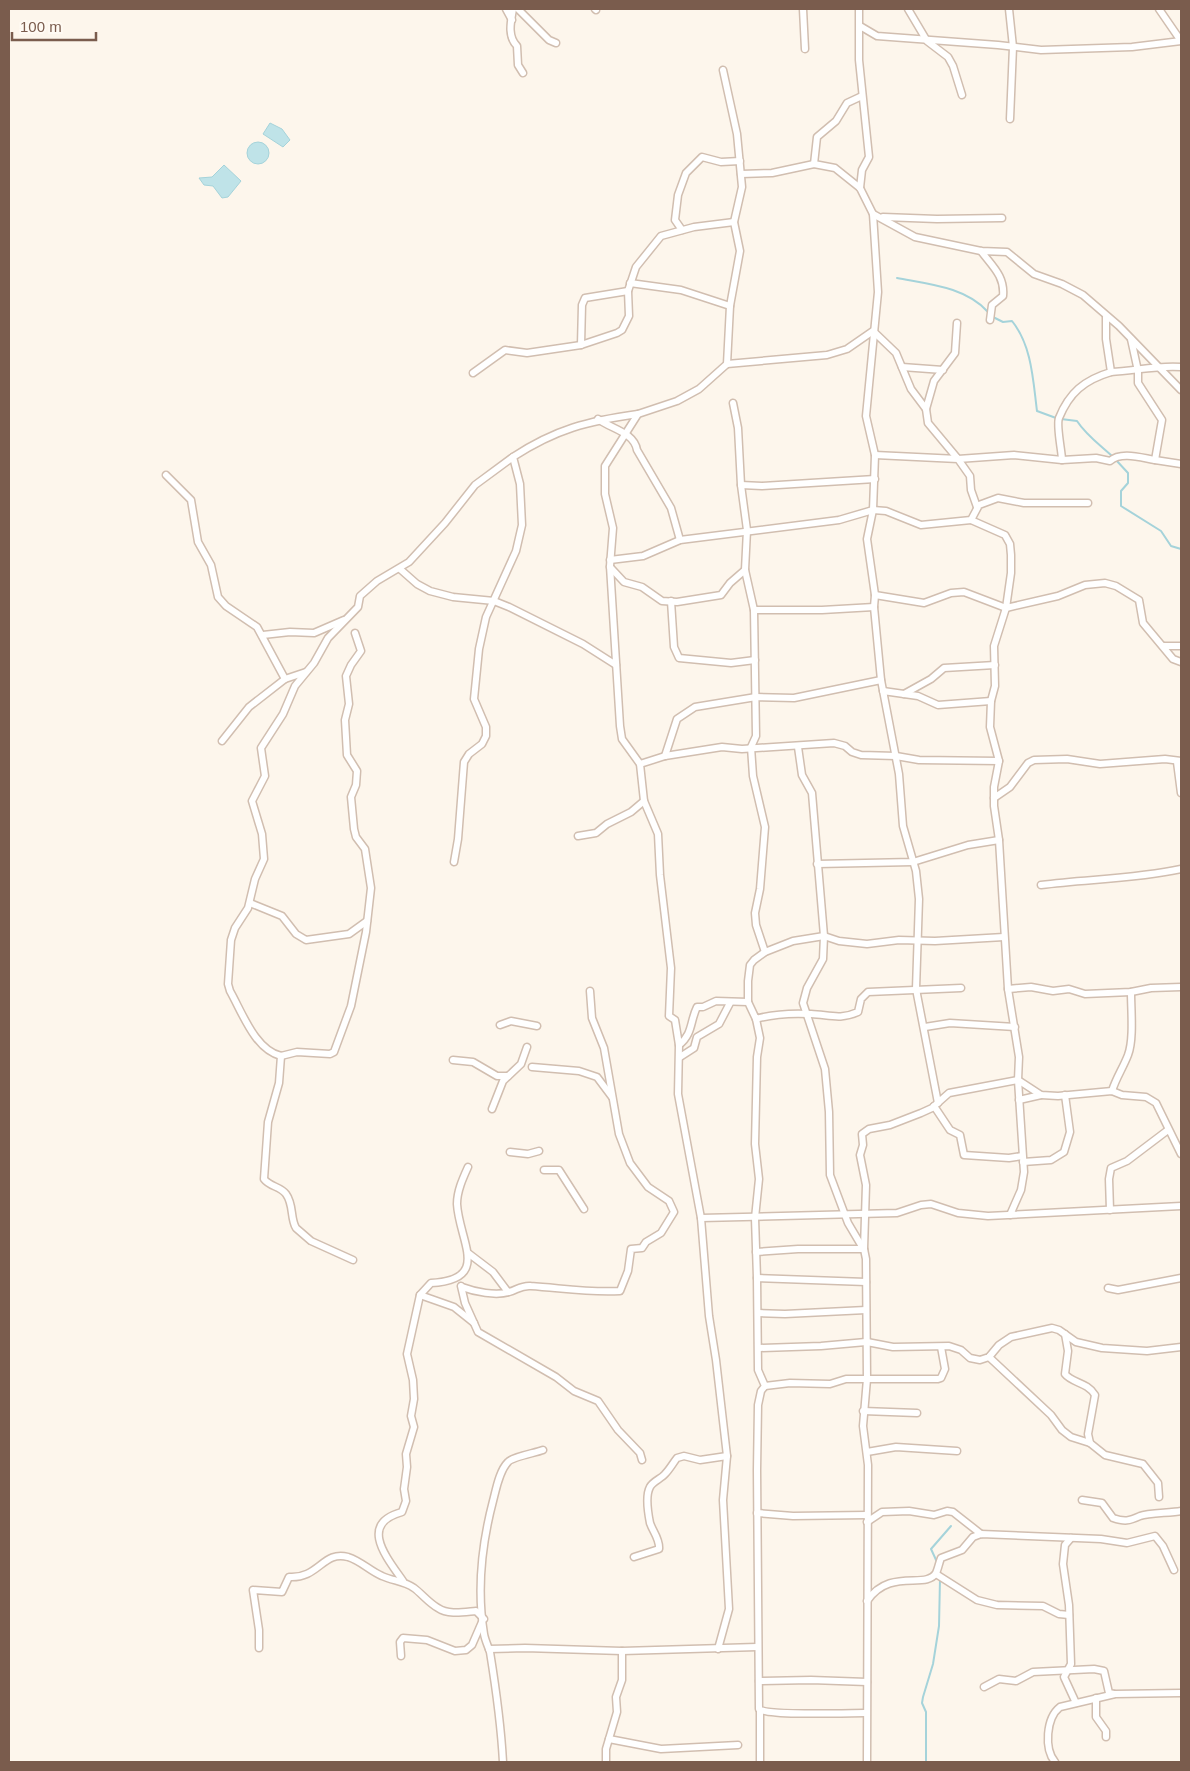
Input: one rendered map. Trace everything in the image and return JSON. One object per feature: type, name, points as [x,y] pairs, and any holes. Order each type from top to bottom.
[{"type":"street","points":[[506,9],[512,20]]},
{"type":"street","points":[[514,9],[512,41],[518,46],[518,65],[523,73]]},
{"type":"street","points":[[518,9],[549,40],[556,43]]},
{"type":"street","points":[[803,9],[805,49]]},
{"type":"street","points":[[859,9],[862,96],[869,157],[862,170],[860,188]]},
{"type":"street","points":[[908,9],[927,41],[948,57],[962,94]]},
{"type":"street","points":[[1009,9],[1012,47],[1010,119]]},
{"type":"street","points":[[860,26],[877,36],[1041,50],[1132,47],[1181,40],[1159,9]]},
{"type":"street","points":[[723,70],[733,109],[742,187],[734,222],[740,251],[730,306],[727,364]]},
{"type":"street","points":[[814,164],[817,137],[836,121],[847,103],[862,96]]},
{"type":"street","points":[[682,230],[676,223],[676,204],[688,170],[702,158],[721,162],[740,161]]},
{"type":"street","points":[[741,174],[772,173],[814,164],[834,168],[860,188],[874,214],[878,292],[866,416],[875,454],[875,479],[873,510],[867,539],[875,595],[874,607],[881,680],[896,756],[903,826],[913,862],[919,899],[916,989],[925,1027],[936,1104],[950,1130],[960,1135],[964,1155],[1051,1160],[1064,1152],[1070,1132],[1065,1095]]},
{"type":"street","points":[[874,214],[914,237],[981,251],[1007,252],[1034,274],[1062,284],[1083,295],[1095,304],[1106,317],[1120,326],[1181,390]]},
{"type":"street","points":[[882,217],[937,219],[1002,218]]},
{"type":"street","points":[[473,373],[505,350],[527,354],[581,345],[622,330],[629,316],[628,291],[630,283],[642,259],[661,236],[682,230],[734,222]]},
{"type":"street","points":[[981,251],[1000,274],[1004,285],[1003,296],[992,305],[990,320]]},
{"type":"street","points":[[630,283],[681,290],[730,306]]},
{"type":"street","points":[[581,345],[582,305],[585,298],[628,291]]},
{"type":"street","points":[[1106,317],[1106,339],[1111,372]]},
{"type":"street","points":[[957,323],[955,353],[934,381],[926,409],[928,423],[958,458],[970,476],[971,490],[978,506]]},
{"type":"street","points":[[355,633],[361,651],[346,676],[349,704],[345,720],[347,755],[357,771],[356,785],[351,797],[354,829],[356,837],[365,848],[371,881],[368,921],[351,1006],[338,1046],[330,1054],[297,1052],[281,1056],[267,1050],[258,1039],[228,984],[231,940],[250,903],[255,878],[264,859],[262,834],[252,801],[265,776],[261,748],[283,714],[295,686],[309,670],[328,638],[358,607],[358,598],[361,594],[400,569],[445,523],[475,485],[512,457],[535,443],[570,426],[598,419],[638,414],[676,401],[700,389],[727,364],[832,354],[847,349],[873,331]]},
{"type":"street","points":[[873,331],[896,353],[914,395],[926,409]]},
{"type":"street","points":[[1130,338],[1138,371],[1138,382],[1162,420],[1155,460]]},
{"type":"street","points":[[902,367],[943,370]]},
{"type":"street","points":[[1062,460],[1058,419],[1075,389],[1096,376],[1111,372],[1181,367]]},
{"type":"street","points":[[734,403],[747,530],[745,570],[754,610],[756,736],[751,747],[753,776],[765,827],[760,889],[755,913],[756,925],[765,952]]},
{"type":"street","points":[[638,414],[605,466],[605,494],[613,528],[610,563],[618,713],[622,738],[640,764],[644,801],[658,834],[660,875],[671,968],[668,1016],[675,1020],[680,1057],[678,1094],[702,1218],[709,1316],[718,1368],[727,1456],[723,1500],[729,1609],[718,1649]]},
{"type":"street","points":[[598,419],[626,434],[636,442],[637,450],[666,498],[680,540]]},
{"type":"street","points":[[875,454],[958,458],[1014,455],[1062,460],[1096,458],[1110,460],[1114,457],[1126,456],[1181,464]]},
{"type":"street","points":[[454,862],[458,839],[464,762],[469,754],[482,744],[486,736],[486,727],[475,706],[474,692],[482,633],[516,551],[522,525],[520,484],[512,457]]},
{"type":"street","points":[[166,475],[191,500],[198,542],[210,565],[218,597],[226,606],[256,627],[263,635],[285,678]]},
{"type":"street","points":[[741,485],[777,485],[875,479]]},
{"type":"street","points":[[971,520],[978,506],[998,498],[1024,503],[1088,503]]},
{"type":"street","points":[[610,563],[643,556],[680,540],[747,530],[794,527],[839,520],[873,510],[886,511],[921,524],[971,520],[1005,535],[1010,544],[1012,566],[1006,608],[994,646],[995,686],[991,702],[990,733],[999,761],[994,798],[999,840],[1008,989],[1019,1057],[1018,1080],[1024,1172],[1021,1190],[1010,1215]]},
{"type":"street","points":[[610,563],[624,582],[642,587],[662,601],[671,602],[721,595],[730,583],[745,570]]},
{"type":"street","points":[[400,569],[417,584],[430,591],[453,597],[494,601],[584,644],[616,665]]},
{"type":"street","points":[[875,595],[924,602],[964,592],[1006,608],[1058,596],[1085,585],[1111,584],[1138,600],[1141,620],[1173,659],[1181,662]]},
{"type":"street","points":[[671,602],[674,647],[679,658],[730,663],[755,660]]},
{"type":"street","points":[[754,610],[822,610],[874,607]]},
{"type":"street","points":[[263,635],[290,632],[314,633],[348,619]]},
{"type":"street","points":[[1163,646],[1181,646]]},
{"type":"street","points":[[904,694],[931,679],[944,668],[995,665]]},
{"type":"street","points":[[222,742],[249,707],[285,678],[309,670]]},
{"type":"street","points":[[665,756],[674,726],[681,714],[709,703],[756,697],[794,698],[881,680]]},
{"type":"street","points":[[883,691],[918,696],[938,705],[991,702]]},
{"type":"street","points":[[756,736],[762,747]]},
{"type":"street","points":[[640,764],[665,756],[722,747],[798,747],[834,744],[845,746],[852,752],[861,755],[896,756],[919,760],[999,761]]},
{"type":"street","points":[[798,747],[800,766],[812,793],[824,936],[823,958],[804,996],[803,1003],[825,1068],[829,1112],[830,1174],[844,1215],[856,1239],[864,1249],[865,1257]]},
{"type":"street","points":[[994,798],[1010,787],[1028,764],[1034,760],[1067,759],[1100,764],[1165,759],[1179,762],[1181,793]]},
{"type":"street","points":[[578,836],[596,833],[607,824],[631,812],[644,801]]},
{"type":"street","points":[[817,864],[913,862],[968,845],[999,840]]},
{"type":"street","points":[[1040,885],[1144,876],[1181,869]]},
{"type":"street","points":[[250,903],[282,916],[296,934],[306,940],[348,934],[368,921]]},
{"type":"street","points":[[765,1386],[758,1370],[760,1348],[757,1329],[755,1218],[759,1179],[755,1144],[757,1057],[760,1038],[756,1019],[748,1002],[750,965],[765,952],[793,941],[824,936],[839,941],[867,944],[898,940],[919,941],[1004,937]]},
{"type":"street","points":[[1008,989],[1031,987],[1053,991],[1069,989],[1079,990],[1085,994],[1131,992],[1151,988],[1181,988]]},
{"type":"street","points":[[756,1019],[782,1014],[808,1014],[842,1018],[858,1012],[861,999],[868,992],[960,988]]},
{"type":"street","points":[[462,1287],[482,1292],[508,1292],[520,1286],[566,1290],[620,1291],[628,1271],[631,1249],[642,1248],[646,1242],[661,1233],[674,1212],[669,1201],[648,1187],[630,1163],[619,1134],[604,1048],[592,1018],[590,991]]},
{"type":"street","points":[[1112,1091],[1116,1076],[1129,1054],[1132,1024],[1131,992]]},
{"type":"street","points":[[679,1045],[690,1032],[692,1014],[697,1006],[703,1007],[716,1001],[730,1003],[748,1002]]},
{"type":"street","points":[[680,1057],[694,1048],[697,1037],[719,1024],[730,1003]]},
{"type":"street","points":[[500,1025],[511,1021],[537,1026]]},
{"type":"street","points":[[925,1027],[950,1023],[1015,1026]]},
{"type":"street","points":[[492,1109],[503,1081],[521,1064],[527,1047]]},
{"type":"street","points":[[281,1056],[279,1083],[268,1122],[264,1178],[287,1195],[296,1228],[311,1241],[353,1260]]},
{"type":"street","points":[[452,1060],[473,1062],[497,1076],[508,1076]]},
{"type":"street","points":[[532,1067],[548,1070],[572,1069],[597,1077],[612,1098]]},
{"type":"street","points":[[867,1762],[865,1713],[867,1682],[867,1452],[863,1412],[867,1342],[864,1249],[866,1185],[860,1155],[862,1134],[869,1129],[907,1119],[956,1091],[1018,1080],[1041,1095]]},
{"type":"street","points":[[1019,1100],[1041,1095],[1112,1091],[1122,1096],[1146,1096],[1156,1103],[1181,1154]]},
{"type":"street","points":[[1110,1210],[1109,1179],[1111,1168],[1127,1161],[1168,1130]]},
{"type":"street","points":[[510,1152],[528,1154],[540,1151]]},
{"type":"street","points":[[468,1167],[457,1202],[458,1218],[468,1253],[466,1266],[458,1278],[453,1281],[431,1283],[420,1295],[407,1354],[413,1380],[412,1416],[414,1427],[406,1454],[407,1466],[404,1490],[406,1501],[402,1512],[388,1516],[381,1525],[378,1536],[380,1547],[403,1581],[438,1609],[458,1612],[476,1611],[484,1619]]},
{"type":"street","points":[[544,1170],[558,1170],[570,1184],[584,1209]]},
{"type":"street","points":[[702,1218],[898,1213],[921,1205],[931,1204],[958,1213],[988,1216],[1181,1206]]},
{"type":"street","points":[[756,1252],[798,1248],[864,1249]]},
{"type":"street","points":[[468,1253],[493,1272],[508,1292]]},
{"type":"street","points":[[458,1278],[466,1303],[481,1335],[556,1376],[574,1391],[598,1401],[618,1430],[640,1453],[642,1460]]},
{"type":"street","points":[[757,1278],[866,1282]]},
{"type":"street","points":[[1108,1288],[1118,1290],[1181,1278]]},
{"type":"street","points":[[420,1295],[454,1307],[475,1324]]},
{"type":"street","points":[[758,1313],[785,1314],[866,1310]]},
{"type":"street","points":[[760,1348],[867,1342],[893,1347],[941,1346],[961,1350],[975,1359],[990,1357],[999,1345],[1011,1337],[1052,1328],[1076,1342],[1109,1349],[1147,1351],[1181,1347]]},
{"type":"street","points":[[1065,1334],[1068,1351],[1065,1374],[1071,1379],[1083,1383],[1096,1395],[1088,1434],[1090,1443]]},
{"type":"street","points":[[760,1762],[757,1647],[757,1514],[758,1405],[761,1391],[765,1386],[790,1383],[824,1385],[846,1379],[938,1380],[945,1369],[941,1346]]},
{"type":"street","points":[[990,1357],[1040,1403],[1062,1430],[1071,1437],[1090,1443],[1105,1455],[1143,1464],[1158,1483],[1159,1498]]},
{"type":"street","points":[[863,1412],[917,1413]]},
{"type":"street","points":[[867,1452],[896,1447],[957,1451]]},
{"type":"street","points":[[503,1762],[499,1709],[489,1649],[484,1634],[481,1575],[486,1530],[500,1478],[506,1464],[512,1459],[543,1450]]},
{"type":"street","points":[[634,1557],[659,1549],[660,1543],[650,1524],[648,1510],[649,1488],[653,1483],[665,1474],[677,1458],[684,1456],[700,1460],[727,1456]]},
{"type":"street","points":[[1082,1500],[1102,1503],[1113,1518],[1127,1521],[1141,1516],[1181,1511]]},
{"type":"street","points":[[757,1514],[867,1518],[882,1512],[909,1511],[934,1515],[947,1511],[953,1512],[981,1534]]},
{"type":"street","points":[[867,1602],[885,1584],[892,1581],[925,1580],[936,1574],[941,1558],[962,1550],[973,1536],[981,1534],[1101,1539],[1127,1543],[1155,1536],[1163,1546],[1174,1570]]},
{"type":"street","points":[[1070,1538],[1065,1545],[1063,1564],[1069,1615],[1071,1664],[1064,1678],[1076,1703]]},
{"type":"street","points":[[259,1648],[259,1630],[253,1590],[282,1592],[289,1577],[310,1574],[326,1559],[339,1556],[352,1559],[384,1577],[403,1581]]},
{"type":"street","points":[[936,1574],[977,1600],[997,1605],[1043,1606],[1059,1614],[1069,1615]]},
{"type":"street","points":[[401,1656],[400,1642],[403,1638],[427,1640],[455,1651],[466,1650],[472,1645],[484,1619]]},
{"type":"street","points":[[489,1649],[525,1648],[622,1651],[757,1647]]},
{"type":"street","points":[[606,1762],[606,1749],[617,1712],[616,1697],[622,1680],[622,1651]]},
{"type":"street","points":[[984,1687],[999,1679],[1016,1681],[1033,1672],[1068,1670],[1104,1671],[1109,1693],[1181,1693]]},
{"type":"street","points":[[759,1681],[820,1680],[867,1682]]},
{"type":"street","points":[[1055,1762],[1052,1758],[1048,1731],[1052,1718],[1060,1707],[1115,1694]]},
{"type":"street","points":[[1096,1698],[1096,1717],[1106,1731],[1106,1737]]},
{"type":"street","points":[[760,1710],[791,1713],[865,1713]]},
{"type":"street","points":[[609,1740],[661,1749],[738,1745]]},
{"type":"water","points":[[270,123],[282,129],[290,140],[283,147],[263,134]]},
{"type":"water","points":[[258,142],[266,145],[269,153],[266,161],[258,164],[250,161],[247,153],[250,145]]},
{"type":"water","points":[[224,165],[241,181],[228,197],[222,198],[213,186],[204,185],[199,178],[212,177]]},
{"type":"waterway","points":[[897,278],[958,292],[969,297],[988,312]]},
{"type":"waterway","points":[[991,316],[1003,322],[1012,321],[1019,331],[1028,352],[1037,411],[1056,418]]},
{"type":"waterway","points":[[1061,419],[1077,421],[1113,457]]},
{"type":"waterway","points":[[1116,460],[1128,473],[1128,483],[1121,491],[1121,506],[1161,531],[1171,546],[1181,549]]},
{"type":"waterway","points":[[937,1562],[931,1549],[951,1526]]},
{"type":"waterway","points":[[926,1762],[926,1712],[922,1703],[933,1664],[939,1626],[940,1579]]}]
